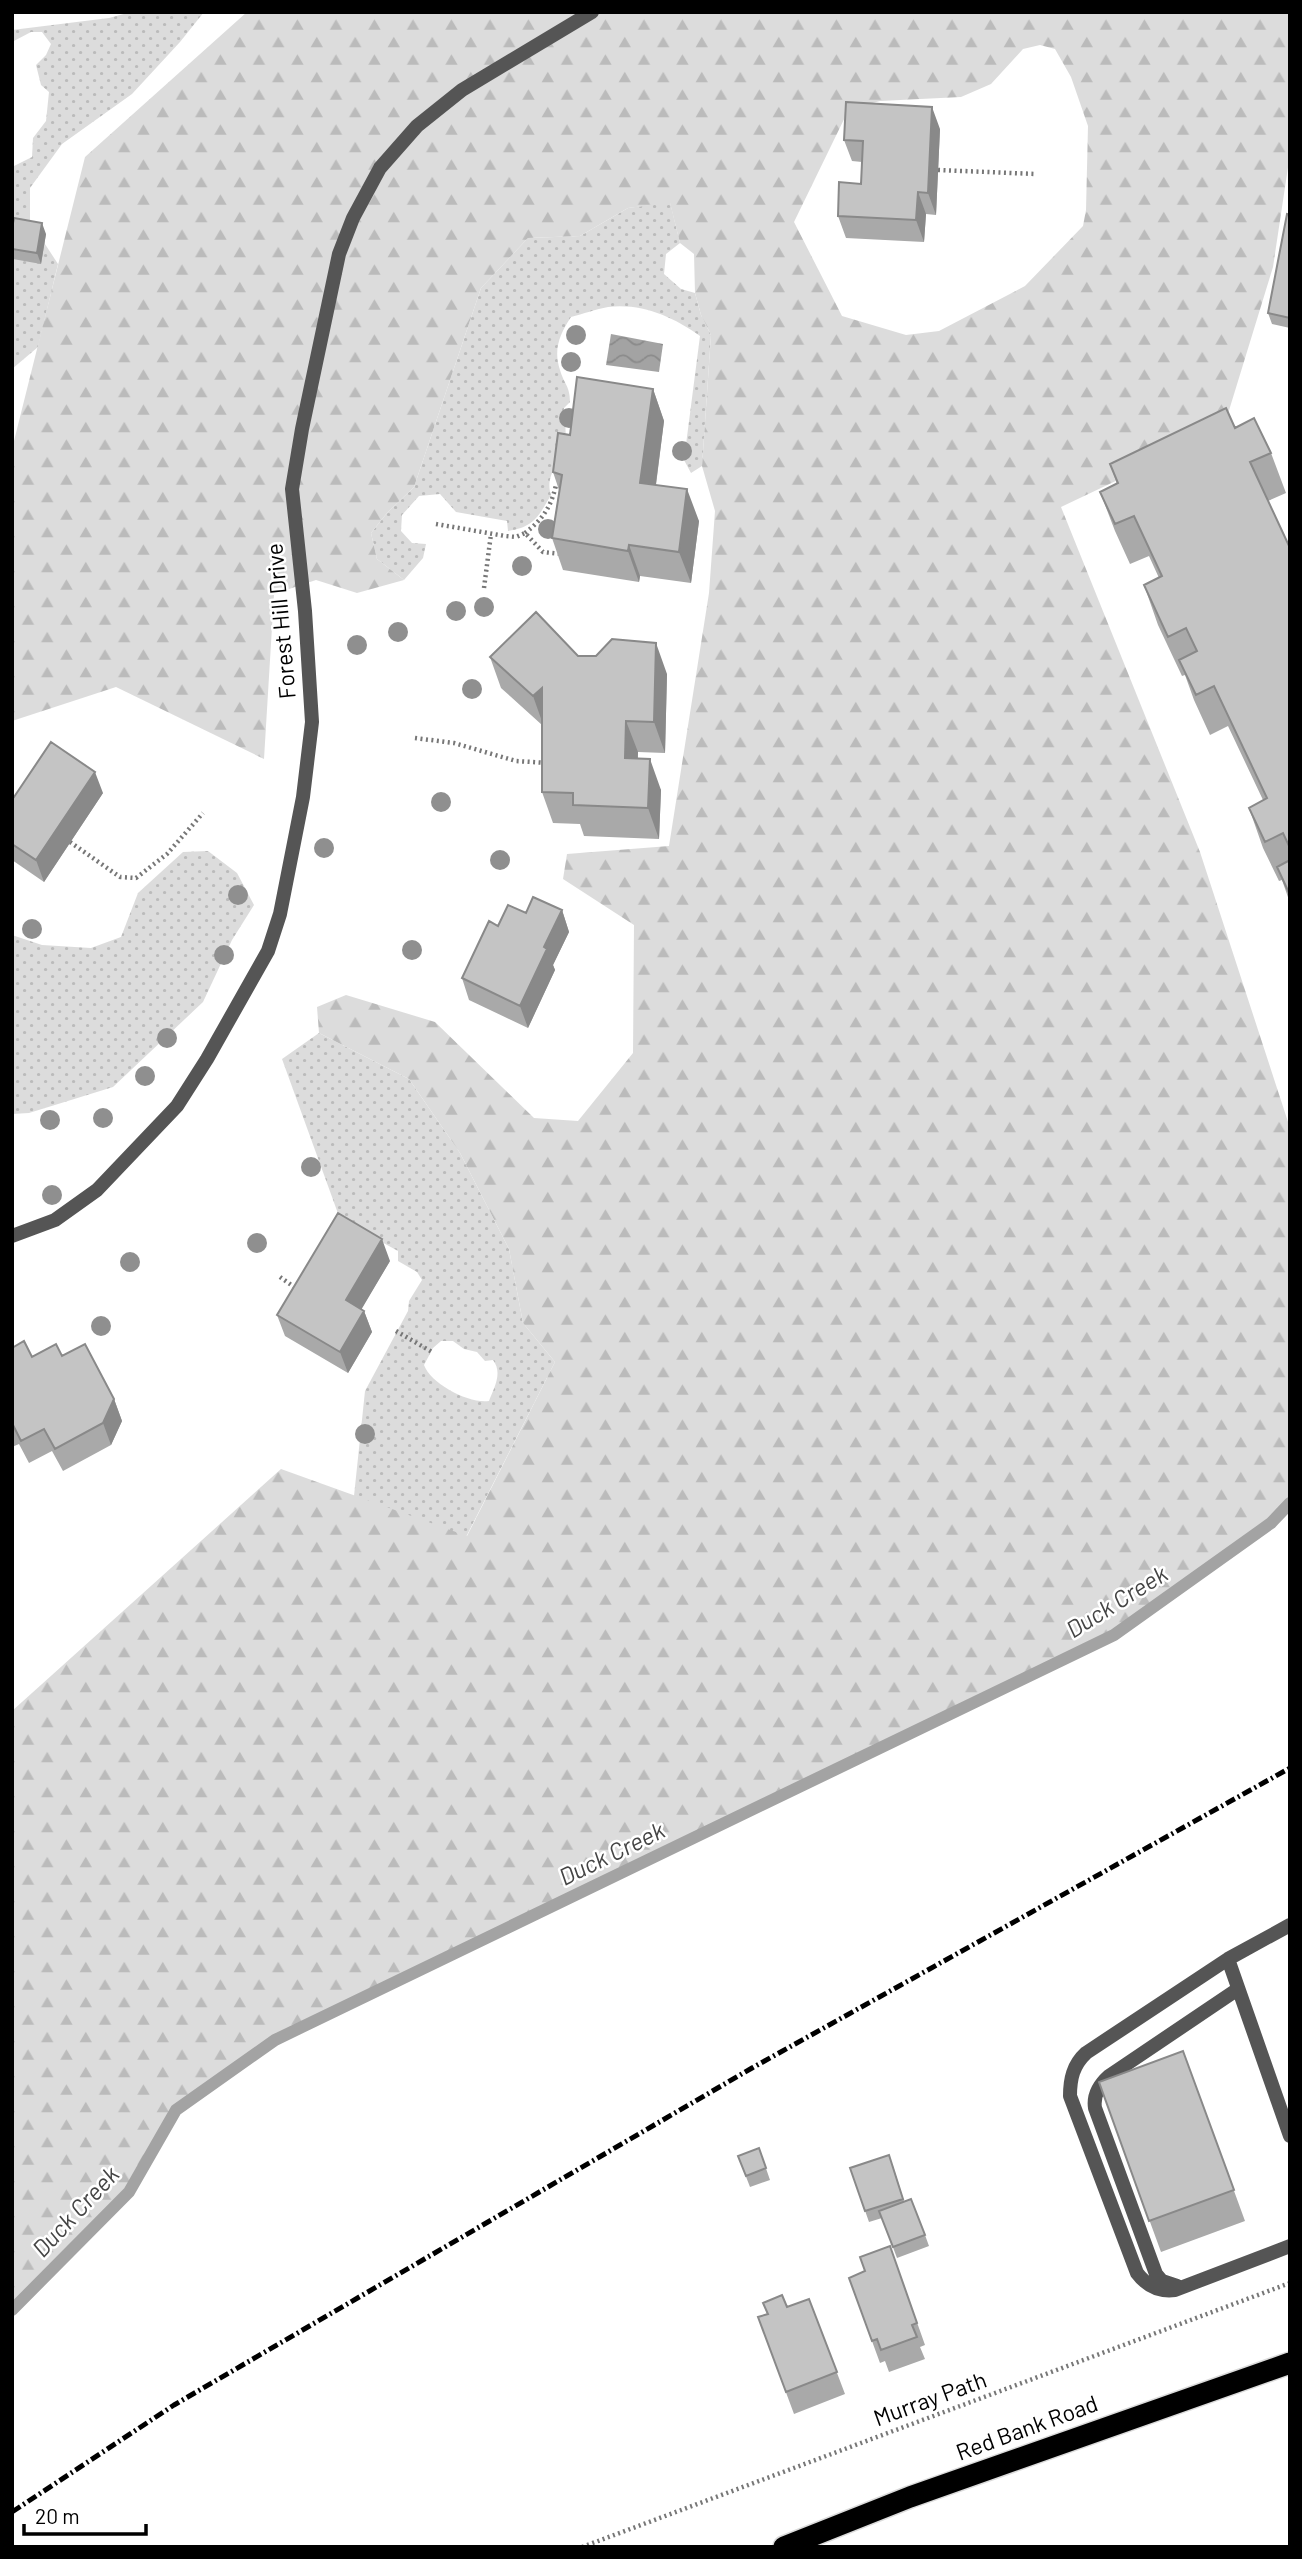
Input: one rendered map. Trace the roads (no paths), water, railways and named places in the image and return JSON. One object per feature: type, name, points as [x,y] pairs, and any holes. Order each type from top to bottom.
[{"type":"highway","name":"Red Bank Road","points":[[784,2547],[910,2497],[1290,2363]]},
{"type":"street","name":"Forest Hill Drive","points":[[12,1236],[55,1220],[97,1190],[177,1106],[268,951],[280,914],[303,797],[312,722],[305,611],[292,489],[339,254],[353,218],[380,168],[417,126],[462,90],[592,12]]},
{"type":"street","points":[[1290,1925],[1228,1959],[1086,2053],[1076,2066],[1071,2081],[1073,2105],[1137,2273],[1143,2280],[1158,2289],[1170,2291],[1290,2246]]},
{"type":"street","points":[[1228,1959],[1290,2136]]},
{"type":"street","points":[[1183,2287],[1167,2284],[1156,2274],[1097,2113],[1095,2096],[1109,2076],[1238,1989]]},
{"type":"water","points":[[611,334],[663,344],[659,372],[606,365]]},
{"type":"waterway","name":"Duck Creek","points":[[12,2310],[129,2192],[176,2110],[275,2040],[1114,1635],[1271,1523],[1290,1503]]},
{"type":"railway","points":[[12,2512],[174,2405],[752,2068],[1290,1768]]}]
